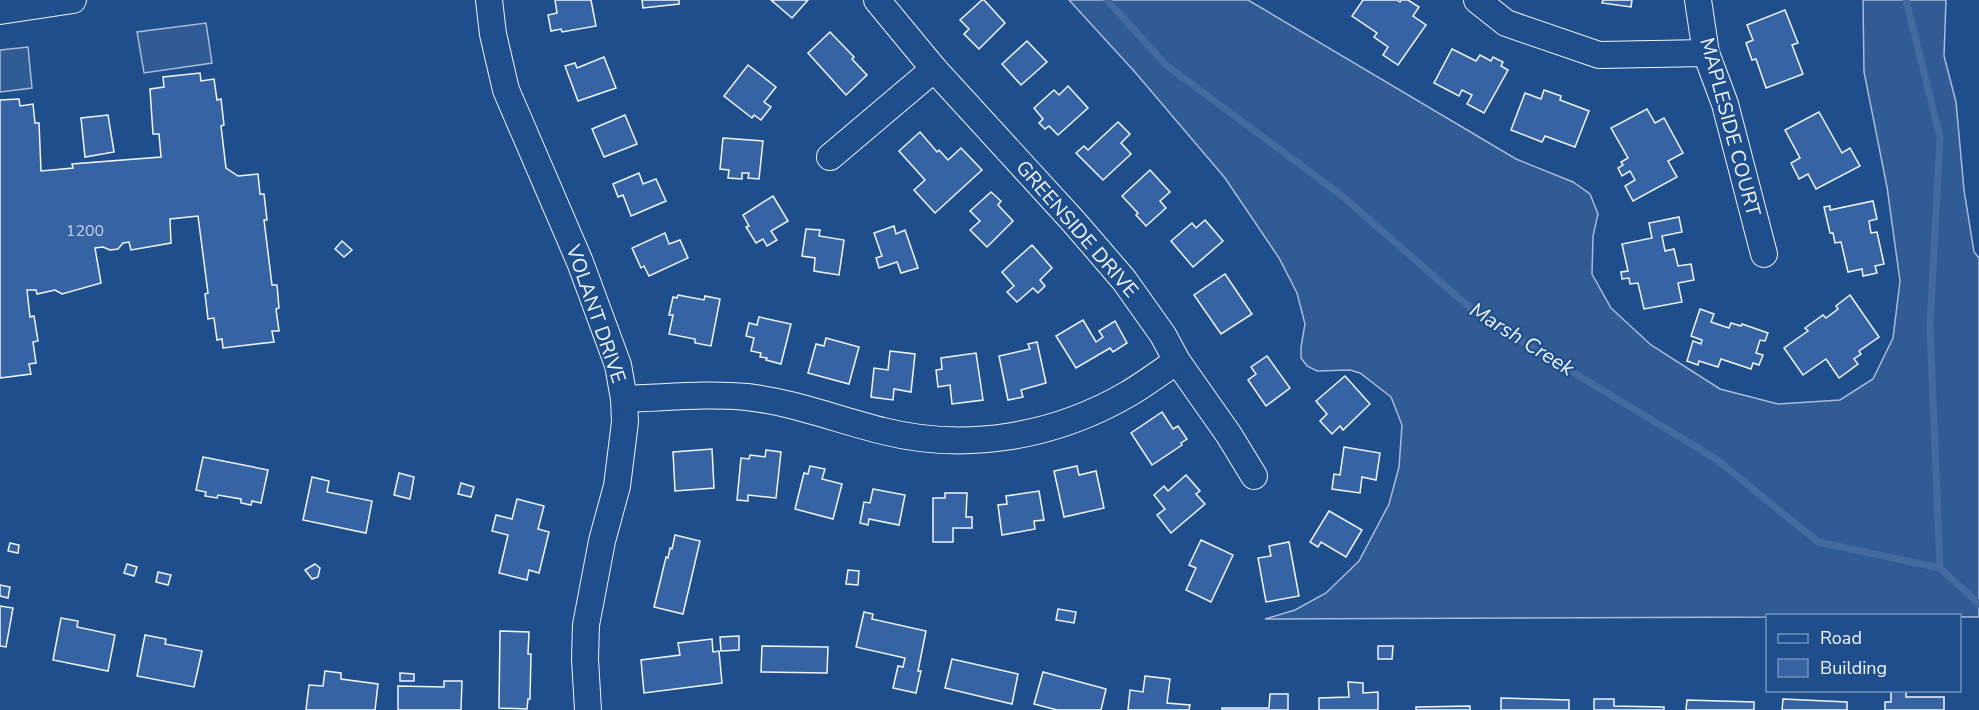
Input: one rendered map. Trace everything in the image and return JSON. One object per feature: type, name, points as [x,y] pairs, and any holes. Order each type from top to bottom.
[{"type":"street","points":[[0,11],[73,0]]},
{"type":"street","name":"VOLANT DRIVE","points":[[489,0],[506,90],[580,262],[618,365],[624,399],[625,422],[617,486],[602,541],[586,625],[588,710]]},
{"type":"street","name":"GREENSIDE DRIVE","points":[[877,0],[934,69],[1124,280],[1163,335],[1177,361],[1229,435],[1254,476]]},
{"type":"street","points":[[1478,0],[1506,23],[1599,55],[1706,53]]},
{"type":"street","name":"MAPLESIDE COURT","points":[[1698,0],[1706,53],[1725,104],[1764,254]]},
{"type":"street","points":[[830,157],[934,69]]},
{"type":"street","points":[[624,399],[701,395],[748,397],[885,432],[942,441],[978,440],[1014,437],[1072,419],[1128,394],[1177,361]]},
{"type":"shaded area","points":[[1069,0],[1248,0],[1516,159],[1573,182],[1590,194],[1598,214],[1593,236],[1592,274],[1611,308],[1651,345],[1720,389],[1778,404],[1840,400],[1873,379],[1893,338],[1900,281],[1887,187],[1864,72],[1863,0],[1946,0],[1944,56],[1956,102],[1964,190],[1974,252],[1979,258],[1979,617],[1961,617],[1961,614],[1766,614],[1766,617],[1265,619],[1295,610],[1326,593],[1359,561],[1389,504],[1399,467],[1402,425],[1391,397],[1360,373],[1350,370],[1317,371],[1307,366],[1301,358],[1305,324],[1297,293],[1279,258],[1225,178],[1134,71]]},
{"type":"shaded area","points":[[206,23],[212,63],[144,73],[137,32]]},
{"type":"shaded area","points":[[28,47],[32,88],[0,92],[0,50]]},
{"type":"building","points":[[555,0],[591,0],[596,26],[562,32],[561,29],[551,31],[548,15],[557,13]]},
{"type":"building","points":[[642,0],[679,0],[679,4],[643,8]]},
{"type":"building","points":[[771,0],[808,0],[792,18]]},
{"type":"building","points":[[982,0],[1005,23],[979,49],[964,34],[969,29],[960,20]]},
{"type":"building","points":[[1363,0],[1397,0],[1400,2],[1408,0],[1419,7],[1413,16],[1426,25],[1398,65],[1383,55],[1388,47],[1374,37],[1377,33],[1352,16]]},
{"type":"building","points":[[1603,0],[1632,0],[1631,7],[1602,3]]},
{"type":"building","points":[[1785,10],[1798,43],[1792,45],[1803,74],[1766,88],[1756,59],[1752,60],[1746,43],[1753,40],[1747,25]]},
{"type":"building","points":[[830,32],[854,57],[852,59],[867,75],[846,95],[808,53]]},
{"type":"building","points":[[1027,41],[1047,62],[1021,85],[1002,64]]},
{"type":"building","points":[[1452,49],[1476,61],[1480,55],[1491,61],[1493,57],[1503,62],[1501,66],[1508,70],[1484,113],[1467,104],[1472,95],[1462,90],[1459,96],[1434,83]]},
{"type":"building","points":[[604,57],[616,88],[578,101],[565,66],[575,63],[577,68]]},
{"type":"building","points":[[748,65],[776,87],[764,102],[771,107],[761,120],[754,115],[752,118],[724,96]]},
{"type":"building","points":[[200,73],[201,81],[214,79],[217,100],[221,99],[224,125],[221,126],[226,168],[238,176],[258,174],[260,194],[264,194],[267,220],[264,220],[272,285],[277,285],[279,308],[276,309],[279,331],[272,331],[274,342],[223,348],[222,339],[217,340],[214,318],[208,319],[205,294],[208,293],[198,216],[170,219],[171,243],[131,250],[129,242],[123,243],[118,249],[95,248],[101,283],[62,294],[55,290],[37,294],[36,290],[27,290],[30,317],[34,316],[38,341],[33,342],[36,363],[29,364],[31,374],[0,378],[0,100],[19,99],[20,106],[33,104],[35,123],[39,123],[41,171],[73,168],[72,164],[161,157],[159,134],[153,134],[150,89],[164,87],[163,77]]},
{"type":"building","points":[[1068,86],[1088,108],[1058,135],[1049,126],[1045,129],[1039,123],[1043,119],[1034,108],[1054,90],[1059,95]]},
{"type":"building","points":[[1544,90],[1561,96],[1560,100],[1589,111],[1575,147],[1545,136],[1542,142],[1511,130],[1525,93],[1541,99]]},
{"type":"building","points":[[1647,109],[1655,123],[1664,118],[1683,153],[1668,161],[1677,177],[1633,201],[1625,186],[1635,180],[1630,171],[1622,176],[1618,168],[1623,165],[1621,162],[1628,158],[1611,128]]},
{"type":"building","points":[[1819,112],[1842,153],[1850,148],[1860,166],[1816,189],[1808,174],[1799,179],[1791,163],[1800,158],[1785,130]]},
{"type":"building","points":[[108,115],[114,152],[85,157],[81,118]]},
{"type":"building","points":[[625,115],[637,144],[604,157],[592,129]]},
{"type":"building","points":[[1118,122],[1130,134],[1121,143],[1131,154],[1103,180],[1076,153],[1084,146],[1088,150]]},
{"type":"building","points":[[920,132],[937,152],[939,150],[948,160],[961,148],[982,170],[935,213],[914,190],[925,180],[899,151]]},
{"type":"building","points":[[723,138],[763,141],[759,179],[748,178],[749,173],[742,173],[742,179],[728,178],[729,170],[720,169]]},
{"type":"building","points":[[1150,170],[1170,192],[1160,201],[1166,208],[1146,226],[1136,215],[1138,213],[1122,196]]},
{"type":"building","points":[[639,173],[643,184],[656,179],[666,201],[631,216],[623,195],[618,197],[613,184]]},
{"type":"building","points":[[991,192],[1001,201],[998,205],[1013,221],[987,247],[970,230],[980,221],[970,211]]},
{"type":"building","points":[[773,196],[788,221],[771,231],[777,240],[767,246],[763,239],[756,243],[746,227],[749,226],[743,215]]},
{"type":"building","points":[[1873,201],[1877,219],[1869,221],[1871,233],[1877,232],[1884,264],[1875,266],[1877,273],[1863,276],[1862,269],[1848,272],[1841,242],[1835,243],[1833,233],[1830,233],[1824,207],[1830,206],[1830,210]]},
{"type":"building","points":[[1679,217],[1682,232],[1662,236],[1665,251],[1674,249],[1678,266],[1691,264],[1694,280],[1678,283],[1682,302],[1644,309],[1638,283],[1630,284],[1629,278],[1622,279],[1621,272],[1628,271],[1622,244],[1652,238],[1649,223]]},
{"type":"building","points":[[1205,220],[1223,241],[1193,267],[1171,241],[1192,223],[1196,228]]},
{"type":"building","points":[[894,226],[896,234],[905,230],[918,268],[901,273],[897,262],[879,268],[876,258],[882,256],[874,233]]},
{"type":"building","points":[[806,229],[820,230],[819,236],[844,240],[839,275],[814,271],[815,258],[802,256]]},
{"type":"building","points":[[665,233],[669,244],[680,240],[688,258],[649,276],[644,266],[641,268],[632,248]]},
{"type":"building","points":[[342,241],[352,250],[344,257],[335,249]]},
{"type":"building","points":[[1032,245],[1052,268],[1040,280],[1045,286],[1038,293],[1033,288],[1017,302],[1007,292],[1014,286],[1002,272]]},
{"type":"building","points":[[1225,274],[1252,314],[1221,334],[1194,295]]},
{"type":"building","points":[[678,295],[704,300],[705,296],[720,299],[711,346],[695,343],[695,339],[669,334],[673,315],[669,315],[673,297],[677,298]]},
{"type":"building","points":[[1850,295],[1879,337],[1859,351],[1861,354],[1854,359],[1858,364],[1839,378],[1826,359],[1803,375],[1784,348],[1808,331],[1805,328],[1823,315],[1826,318],[1838,309],[1836,306]]},
{"type":"building","points":[[1700,309],[1714,314],[1711,322],[1729,328],[1731,323],[1741,326],[1742,324],[1768,333],[1765,341],[1760,340],[1756,353],[1763,355],[1759,365],[1753,363],[1751,369],[1721,359],[1718,367],[1699,361],[1698,365],[1687,361],[1693,341],[1701,344],[1702,340],[1691,336]]},
{"type":"building","points":[[759,317],[791,324],[781,364],[766,360],[767,358],[760,357],[761,353],[751,351],[754,338],[746,336],[749,323],[757,325]]},
{"type":"building","points":[[1083,320],[1096,342],[1103,337],[1099,331],[1115,321],[1127,343],[1113,352],[1110,348],[1076,368],[1056,336]]},
{"type":"building","points":[[826,338],[859,347],[849,384],[808,373],[816,344],[824,346]]},
{"type":"building","points":[[1037,342],[1046,383],[1021,390],[1023,397],[1008,400],[999,356],[1030,349],[1028,344]]},
{"type":"building","points":[[890,351],[915,354],[911,392],[894,389],[893,400],[871,397],[874,368],[888,370]]},
{"type":"building","points":[[976,353],[983,400],[952,404],[950,385],[938,387],[936,370],[942,369],[941,358]]},
{"type":"building","points":[[1267,356],[1290,388],[1266,406],[1248,380],[1256,374],[1251,367]]},
{"type":"building","points":[[1345,376],[1370,404],[1343,430],[1340,426],[1332,434],[1320,421],[1327,414],[1316,401]]},
{"type":"building","points":[[1162,412],[1173,429],[1178,426],[1187,439],[1181,443],[1182,445],[1152,465],[1131,433]]},
{"type":"building","points":[[1344,447],[1380,453],[1376,480],[1362,477],[1360,493],[1332,489],[1334,474],[1340,475]]},
{"type":"building","points":[[712,449],[714,488],[675,491],[673,452]]},
{"type":"building","points":[[766,450],[781,452],[776,498],[748,495],[748,501],[737,500],[741,458],[749,459],[750,455],[765,457]]},
{"type":"building","points":[[203,457],[268,470],[261,503],[252,501],[251,505],[241,503],[241,499],[218,495],[217,498],[205,496],[206,492],[196,490]]},
{"type":"building","points":[[810,466],[825,469],[822,479],[842,484],[833,519],[795,509],[804,473],[808,474]]},
{"type":"building","points":[[1077,466],[1079,475],[1096,471],[1104,508],[1064,517],[1054,471]]},
{"type":"building","points":[[399,473],[414,477],[410,499],[394,495]]},
{"type":"building","points":[[1186,475],[1200,491],[1196,494],[1205,504],[1171,533],[1157,515],[1165,509],[1154,495],[1164,486],[1168,491]]},
{"type":"building","points":[[312,477],[329,481],[327,492],[372,501],[366,533],[303,520]]},
{"type":"building","points":[[461,483],[474,487],[471,497],[458,494]]},
{"type":"building","points":[[873,489],[905,495],[899,525],[869,519],[868,525],[860,523],[864,502],[870,503]]},
{"type":"building","points":[[1039,491],[1044,520],[1034,521],[1035,529],[1002,535],[998,505],[1007,504],[1006,496]]},
{"type":"building","points":[[945,493],[967,493],[966,517],[972,517],[972,528],[953,528],[953,542],[933,542],[933,498],[945,498]]},
{"type":"building","points":[[517,499],[544,506],[538,529],[549,532],[539,573],[529,570],[527,580],[499,573],[508,535],[492,531],[496,515],[512,519]]},
{"type":"building","points":[[1329,511],[1362,530],[1346,557],[1321,542],[1318,547],[1310,542]]},
{"type":"building","points":[[675,535],[700,541],[683,614],[654,607],[666,557],[668,558],[670,548],[672,549]]},
{"type":"building","points":[[1201,540],[1233,555],[1211,602],[1186,590],[1196,568],[1189,565]]},
{"type":"building","points":[[1289,542],[1299,596],[1266,602],[1258,558],[1271,556],[1269,546]]},
{"type":"building","points":[[10,543],[19,545],[18,553],[8,551]]},
{"type":"building","points":[[127,564],[137,567],[134,576],[124,573]]},
{"type":"building","points":[[315,564],[320,568],[318,577],[312,579],[305,570]]},
{"type":"building","points":[[848,570],[859,571],[858,585],[846,584]]},
{"type":"building","points":[[158,572],[171,575],[168,585],[156,582]]},
{"type":"building","points":[[0,585],[10,587],[8,598],[0,596]]},
{"type":"building","points":[[0,606],[13,608],[6,647],[0,646]]},
{"type":"building","points":[[1058,609],[1076,612],[1074,623],[1056,620]]},
{"type":"building","points":[[864,612],[873,614],[872,619],[926,631],[916,693],[893,688],[898,666],[903,667],[905,658],[856,647]]},
{"type":"building","points":[[61,618],[78,621],[77,627],[115,635],[108,671],[53,660]]},
{"type":"building","points":[[500,631],[529,632],[530,699],[528,699],[527,709],[499,708]]},
{"type":"building","points":[[145,635],[166,639],[165,644],[202,651],[194,687],[137,676]]},
{"type":"building","points":[[739,636],[739,650],[721,651],[720,637]]},
{"type":"building","points":[[712,639],[713,652],[719,651],[722,683],[644,693],[641,660],[680,655],[678,643]]},
{"type":"building","points":[[762,646],[828,647],[827,673],[761,672]]},
{"type":"building","points":[[1378,646],[1393,646],[1392,659],[1378,659]]},
{"type":"building","points":[[952,659],[1018,674],[1012,704],[945,688]]},
{"type":"building","points":[[325,671],[341,673],[341,679],[378,684],[375,710],[306,710],[309,685],[323,686]]},
{"type":"building","points":[[1043,672],[1106,689],[1101,710],[1057,710],[1034,704]]},
{"type":"building","points":[[400,673],[414,674],[414,681],[400,681]]},
{"type":"building","points":[[1145,676],[1170,679],[1167,703],[1190,705],[1189,710],[1128,710],[1130,690],[1143,692]]},
{"type":"building","points":[[444,681],[462,681],[461,710],[398,710],[398,686],[444,687]]},
{"type":"building","points":[[1348,682],[1363,683],[1363,693],[1378,692],[1378,710],[1319,710],[1319,698],[1349,697]]},
{"type":"building","points":[[1891,692],[1906,692],[1906,697],[1944,697],[1944,710],[1885,710],[1885,702],[1891,702]]},
{"type":"building","points":[[1270,694],[1288,694],[1288,710],[1222,710],[1222,708],[1269,708]]},
{"type":"building","points":[[1501,698],[1569,700],[1569,710],[1501,710]]},
{"type":"building","points":[[1594,699],[1614,699],[1614,706],[1664,707],[1664,710],[1594,710]]},
{"type":"building","points":[[1783,699],[1847,702],[1847,710],[1782,710]]},
{"type":"building","points":[[1687,700],[1754,702],[1754,710],[1686,710]]},
{"type":"building","points":[[1470,706],[1470,710],[1416,710],[1416,707]]},
{"type":"waterway","name":"Marsh Creek","points":[[1107,0],[1166,65],[1341,195],[1477,314],[1716,459],[1818,542],[1940,568],[1979,604]]},
{"type":"waterway","points":[[1906,0],[1940,137],[1930,326],[1940,568]]}]
